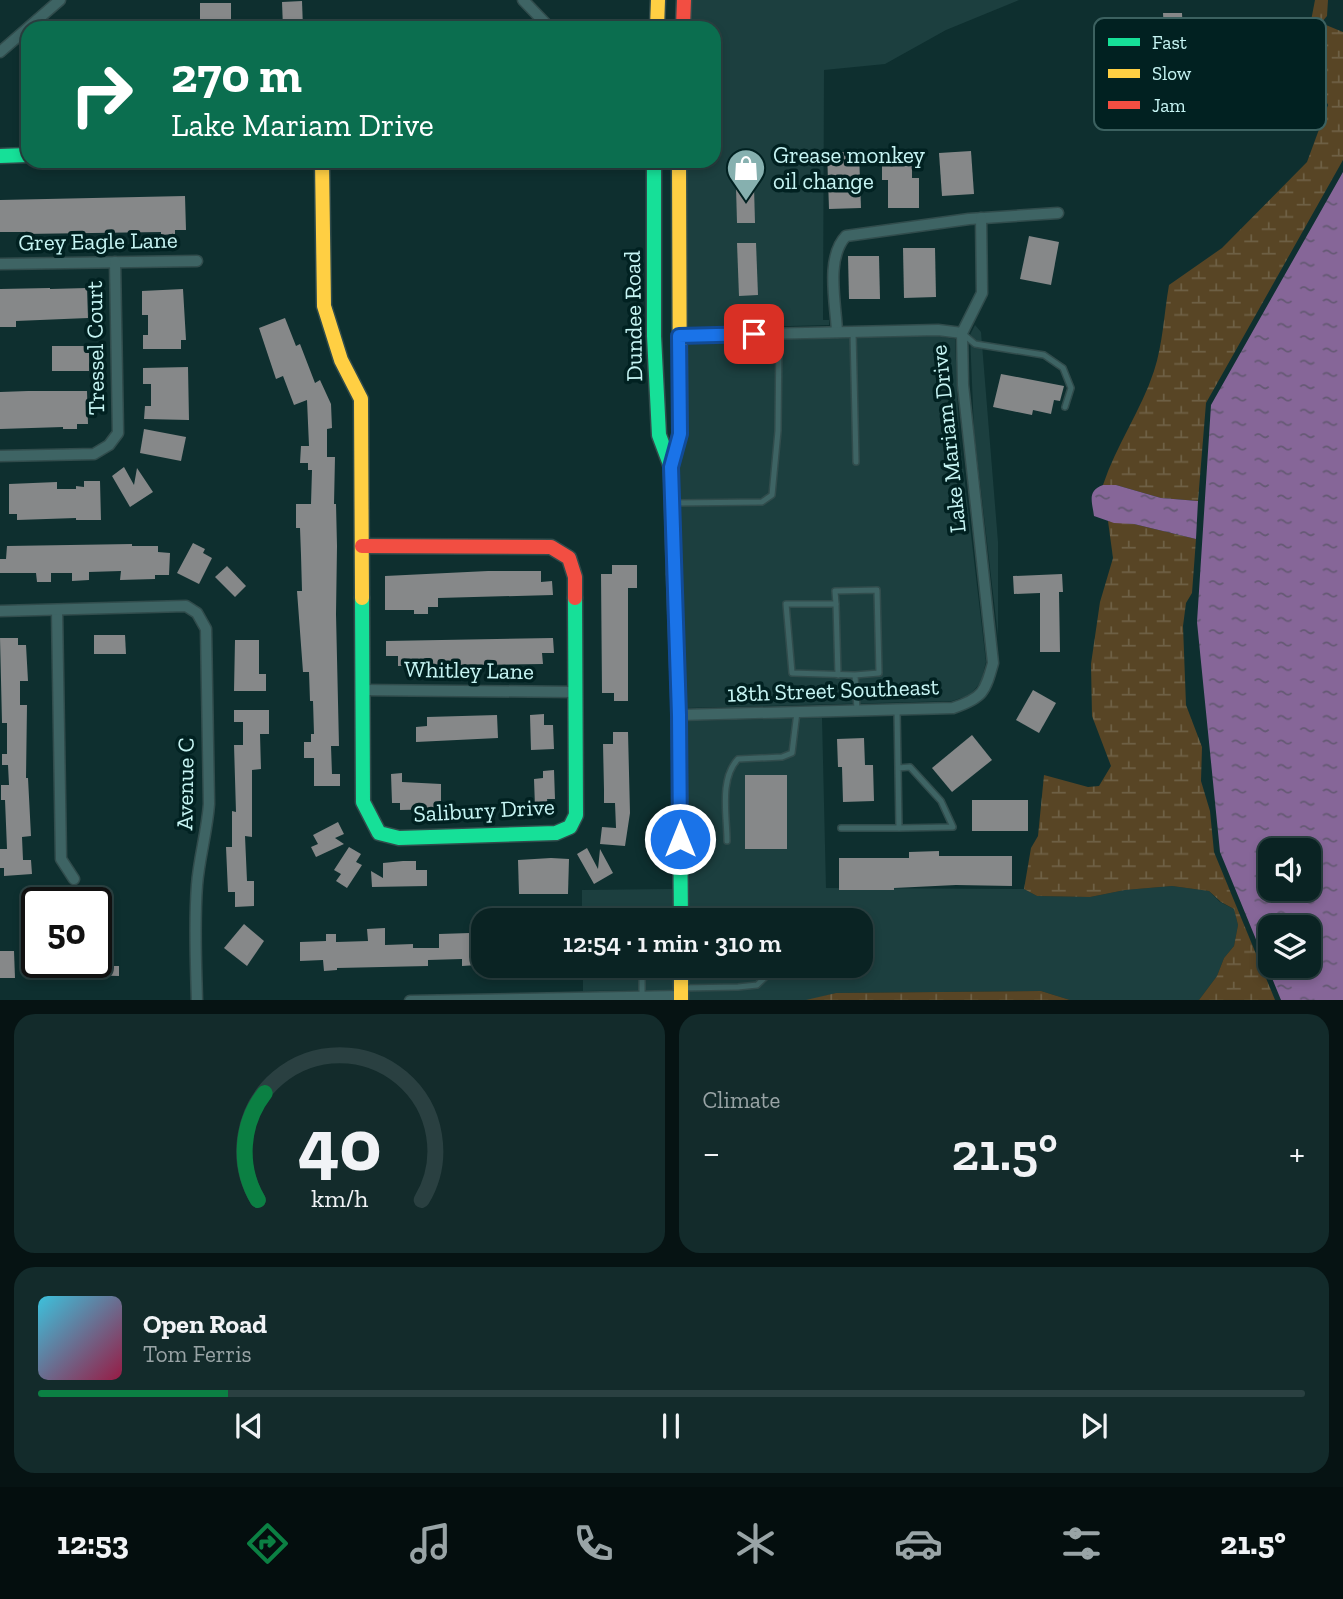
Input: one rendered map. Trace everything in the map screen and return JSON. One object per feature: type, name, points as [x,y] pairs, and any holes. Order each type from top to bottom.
[{"type":"street","points":[[36,21],[60,0]]},
{"type":"street","points":[[523,0],[543,21]]},
{"type":"street","points":[[657,21],[658,0]]},
{"type":"street","points":[[683,21],[684,0]]},
{"type":"street","points":[[0,52],[21,34]]},
{"type":"street","points":[[0,156],[21,155]]},
{"type":"street","name":"Salibury Drive","points":[[323,168],[324,306],[341,359],[361,399],[363,802],[379,833],[400,838],[556,833],[570,827],[576,815],[575,577],[569,558],[551,547],[362,546]]},
{"type":"street","name":"Dundee Road","points":[[654,168],[654,336],[658,423],[659,435],[671,467]]},
{"type":"street","name":"Dundee Road","points":[[679,168],[680,434],[671,467],[679,715],[681,908]]},
{"type":"street","points":[[837,332],[835,264],[838,248],[846,236],[981,218],[1059,213]]},
{"type":"street","points":[[962,333],[982,293],[981,218]]},
{"type":"street","name":"Grey Eagle Lane","points":[[0,264],[197,261]]},
{"type":"street","name":"Tressel Court","points":[[0,456],[94,454],[109,445],[118,433],[114,262]]},
{"type":"street","name":"Lake Mariam Drive","points":[[679,336],[938,330],[962,333],[967,431],[993,663],[988,684],[982,691]]},
{"type":"street","name":"Avenue C","points":[[57,610],[186,606],[197,613],[205,629],[209,804],[196,896],[197,1000]]},
{"type":"street","points":[[0,611],[57,610],[61,859],[74,879]]},
{"type":"street","name":"Whitley Lane","points":[[362,690],[575,692]]},
{"type":"street","name":"18th Street Southeast","points":[[679,715],[953,708],[975,701],[982,691]]},
{"type":"street","points":[[410,1000],[637,998],[681,995]]},
{"type":"lane","points":[[853,331],[856,462]]},
{"type":"lane","points":[[672,503],[762,502],[772,495],[778,431],[779,333]]},
{"type":"lane","points":[[962,333],[975,344],[1044,355],[1063,368],[1071,388],[1065,407]]},
{"type":"lane","points":[[836,604],[786,604],[792,673],[838,675],[879,673],[877,590],[835,591],[836,604],[838,675]]},
{"type":"lane","points":[[855,675],[857,710]]},
{"type":"lane","points":[[897,709],[899,828]]},
{"type":"lane","points":[[727,841],[726,788],[729,768],[738,758],[782,757],[792,753],[797,712]]},
{"type":"lane","points":[[841,828],[953,827],[941,801],[910,767],[898,768]]},
{"type":"lane","points":[[637,998],[640,978]]},
{"type":"lane","points":[[681,995],[757,985],[764,978]]},
{"type":"shaded area","points":[[691,0],[1019,0],[946,30],[885,64],[824,70],[823,320],[829,320],[829,325],[686,329],[686,168],[721,168],[721,21],[690,21]]},
{"type":"shaded area","points":[[975,325],[981,332],[998,542],[998,636],[974,431],[970,335]]},
{"type":"shaded area","points":[[937,336],[955,339],[959,432],[986,662],[981,682],[970,695],[952,701],[686,708],[678,472],[687,434],[687,342]]},
{"type":"shaded area","points":[[822,718],[826,888],[1024,889],[1037,896],[1090,897],[1125,890],[1172,886],[1209,891],[1220,902],[1234,909],[1238,925],[1234,946],[1199,1000],[1070,1000],[1041,991],[836,993],[810,1000],[688,1000],[688,978],[873,978],[873,908],[688,908],[687,721]]},
{"type":"shaded area","points":[[673,889],[673,908],[582,908],[582,890]]},
{"type":"shaded area","points":[[583,978],[674,978],[674,990],[583,991]]},
{"type":"green space","points":[[1315,0],[1328,0],[1325,18],[1312,18]]},
{"type":"green space","points":[[1326,25],[1343,32],[1343,160],[1206,403],[1198,501],[1161,498],[1116,485],[1103,485],[1154,371],[1169,285],[1222,248],[1307,162],[1319,130],[1326,130]]},
{"type":"green space","points":[[1108,521],[1134,524],[1196,539],[1192,593],[1186,603],[1183,626],[1186,705],[1202,747],[1201,781],[1210,811],[1214,852],[1258,959],[1258,978],[1266,978],[1275,1000],[1199,1000],[1234,946],[1238,925],[1234,909],[1209,891],[1172,886],[1125,890],[1090,897],[1037,896],[1024,889],[1031,848],[1038,836],[1044,775],[1088,787],[1099,786],[1111,766],[1092,716],[1091,664],[1100,602],[1113,558]]},
{"type":"green space","points":[[1041,991],[1070,1000],[806,1000],[836,993]]},
{"type":"water","points":[[1343,172],[1343,1000],[1281,1000],[1272,978],[1321,978],[1321,915],[1258,915],[1258,944],[1220,852],[1197,622],[1211,405]]},
{"type":"water","points":[[1103,485],[1116,485],[1161,498],[1198,501],[1196,539],[1134,524],[1114,523],[1094,516],[1093,493]]},
{"type":"building","points":[[302,1],[303,21],[283,21],[282,2]]},
{"type":"building","points":[[200,3],[231,3],[231,21],[200,21]]},
{"type":"building","points":[[1163,13],[1182,13],[1182,18],[1163,18]]},
{"type":"building","points":[[971,151],[974,194],[942,196],[939,153]]},
{"type":"building","points":[[827,152],[859,152],[861,208],[829,209]]},
{"type":"building","points":[[882,157],[912,157],[912,178],[919,178],[919,208],[888,208],[888,180],[882,180]]},
{"type":"building","points":[[736,187],[754,187],[755,223],[737,223]]},
{"type":"building","points":[[185,196],[186,230],[175,230],[175,234],[0,232],[0,200]]},
{"type":"building","points":[[1029,236],[1059,242],[1051,285],[1020,279]]},
{"type":"building","points":[[737,243],[756,243],[758,295],[739,296]]},
{"type":"building","points":[[903,248],[935,248],[936,297],[904,298]]},
{"type":"building","points":[[848,256],[879,256],[880,299],[849,299]]},
{"type":"building","points":[[87,288],[88,318],[16,321],[16,327],[0,327],[0,289]]},
{"type":"building","points":[[183,289],[186,340],[181,340],[181,349],[143,349],[143,335],[148,335],[148,315],[142,315],[142,291]]},
{"type":"building","points":[[285,318],[296,346],[300,344],[315,383],[320,380],[331,404],[332,428],[327,429],[327,457],[335,457],[339,746],[331,746],[332,774],[340,774],[340,786],[314,786],[314,758],[304,758],[304,742],[311,742],[311,734],[314,734],[313,701],[310,701],[309,672],[303,672],[297,591],[302,591],[300,528],[296,528],[296,504],[311,504],[312,470],[308,470],[308,463],[300,463],[301,446],[309,446],[307,400],[294,405],[283,376],[276,379],[259,328]]},
{"type":"building","points":[[52,346],[89,346],[89,371],[52,371]]},
{"type":"building","points":[[188,367],[189,420],[144,419],[145,406],[151,406],[151,384],[143,384],[143,368]]},
{"type":"building","points":[[1001,374],[1064,386],[1060,401],[1054,400],[1051,414],[1033,410],[1032,415],[993,407]]},
{"type":"building","points":[[87,391],[88,424],[77,424],[77,429],[0,429],[0,392]]},
{"type":"building","points":[[144,429],[186,437],[181,461],[140,453]]},
{"type":"building","points":[[124,467],[134,485],[137,468],[153,492],[130,507],[112,476]]},
{"type":"building","points":[[84,481],[100,481],[101,520],[17,520],[17,514],[9,514],[9,484],[57,482],[57,489],[76,489],[76,486],[84,487]]},
{"type":"building","points":[[193,543],[205,549],[203,553],[212,558],[199,584],[177,573]]},
{"type":"building","points":[[7,546],[158,546],[158,552],[170,553],[169,575],[155,575],[155,579],[120,580],[121,571],[89,572],[89,580],[72,581],[72,573],[51,573],[51,582],[37,582],[36,573],[0,573],[0,559],[6,559]]},
{"type":"building","points":[[612,565],[637,565],[637,588],[628,588],[628,701],[614,701],[614,693],[602,693],[601,574],[612,574]]},
{"type":"building","points":[[227,566],[246,586],[235,597],[215,577]]},
{"type":"building","points":[[541,571],[541,582],[552,581],[553,595],[438,598],[438,607],[428,607],[428,614],[414,614],[414,610],[385,610],[385,576]]},
{"type":"building","points":[[1062,574],[1063,592],[1059,592],[1060,652],[1040,652],[1040,593],[1014,594],[1013,576]]},
{"type":"building","points":[[94,635],[125,635],[126,654],[94,654]]},
{"type":"building","points":[[0,638],[18,638],[18,645],[26,645],[28,681],[20,681],[20,705],[27,705],[26,778],[31,836],[22,837],[23,860],[31,860],[32,874],[4,876],[4,868],[0,868],[0,849],[7,849],[5,800],[1,800],[1,785],[9,785],[8,765],[2,765],[2,754],[7,754],[7,723],[2,723]]},
{"type":"building","points":[[553,638],[554,653],[542,653],[543,664],[398,666],[398,656],[386,656],[386,641]]},
{"type":"building","points":[[235,640],[259,640],[259,674],[266,674],[266,691],[234,691]]},
{"type":"building","points":[[1033,690],[1056,703],[1039,733],[1016,720]]},
{"type":"building","points":[[234,710],[269,710],[269,734],[260,734],[261,769],[252,770],[252,837],[245,836],[247,881],[254,881],[254,906],[235,907],[235,892],[228,892],[226,847],[232,847],[232,811],[236,812],[234,745],[243,745],[243,722],[234,722]]},
{"type":"building","points":[[544,714],[544,725],[553,725],[554,749],[531,750],[530,715]]},
{"type":"building","points":[[497,715],[498,738],[416,742],[416,727],[427,726],[427,717]]},
{"type":"building","points":[[613,732],[628,732],[630,813],[625,846],[600,844],[602,827],[616,828],[615,803],[604,803],[603,744],[613,744]]},
{"type":"building","points":[[972,735],[992,760],[952,792],[932,768]]},
{"type":"building","points":[[864,738],[865,765],[873,765],[874,801],[843,802],[842,767],[838,767],[837,739]]},
{"type":"building","points":[[554,770],[555,799],[547,799],[548,807],[535,807],[534,779],[543,778],[543,771]]},
{"type":"building","points":[[402,773],[402,782],[441,784],[441,809],[400,810],[400,803],[392,803],[391,774]]},
{"type":"building","points":[[745,775],[787,775],[787,849],[745,849]]},
{"type":"building","points":[[972,800],[1028,800],[1028,831],[972,831]]},
{"type":"building","points":[[338,822],[344,834],[335,838],[344,844],[316,857],[311,847],[318,844],[313,835]]},
{"type":"building","points":[[349,847],[361,854],[356,862],[362,865],[347,888],[336,881],[341,874],[334,870]]},
{"type":"building","points":[[587,848],[598,869],[600,849],[613,873],[594,884],[577,854]]},
{"type":"building","points":[[939,851],[939,856],[1012,856],[1012,886],[956,885],[894,890],[839,890],[839,858],[909,858],[909,852]]},
{"type":"building","points":[[569,859],[568,894],[519,894],[518,860]]},
{"type":"building","points":[[416,861],[416,870],[427,870],[427,886],[372,887],[371,871],[383,878],[383,863]]},
{"type":"building","points":[[244,924],[264,941],[247,966],[224,948]]},
{"type":"building","points":[[385,928],[385,945],[413,944],[413,948],[439,948],[439,934],[470,933],[471,965],[462,966],[462,959],[428,960],[428,966],[337,968],[324,971],[323,960],[300,961],[300,942],[326,941],[326,934],[336,934],[336,942],[368,941],[367,929]]},
{"type":"building","points":[[0,951],[14,951],[15,978],[0,978]]},
{"type":"building","points":[[112,966],[119,966],[119,976],[112,976]]},
{"type":"traffic: fast","points":[[0,156],[21,155]]},
{"type":"traffic: fast","points":[[654,168],[654,336],[659,435],[671,467]]},
{"type":"traffic: fast","points":[[674,574],[681,908]]},
{"type":"traffic: fast","points":[[362,598],[363,802],[379,833],[399,838],[556,833],[570,827],[576,815],[575,598]]},
{"type":"traffic: slow","points":[[657,21],[658,0]]},
{"type":"traffic: slow","points":[[322,168],[324,306],[341,360],[361,399],[362,598]]},
{"type":"traffic: slow","points":[[674,574],[671,467],[680,434],[679,168]]},
{"type":"traffic: slow","points":[[681,978],[681,1000]]},
{"type":"traffic: jam","points":[[683,21],[684,0]]},
{"type":"traffic: jam","points":[[362,546],[551,547],[569,558],[575,577],[575,598]]},
{"type":"place","name":"Grease monkey oil change","points":[[746,202]]},
{"type":"route","points":[[680,839],[671,467],[680,434],[679,336],[754,334]]}]
